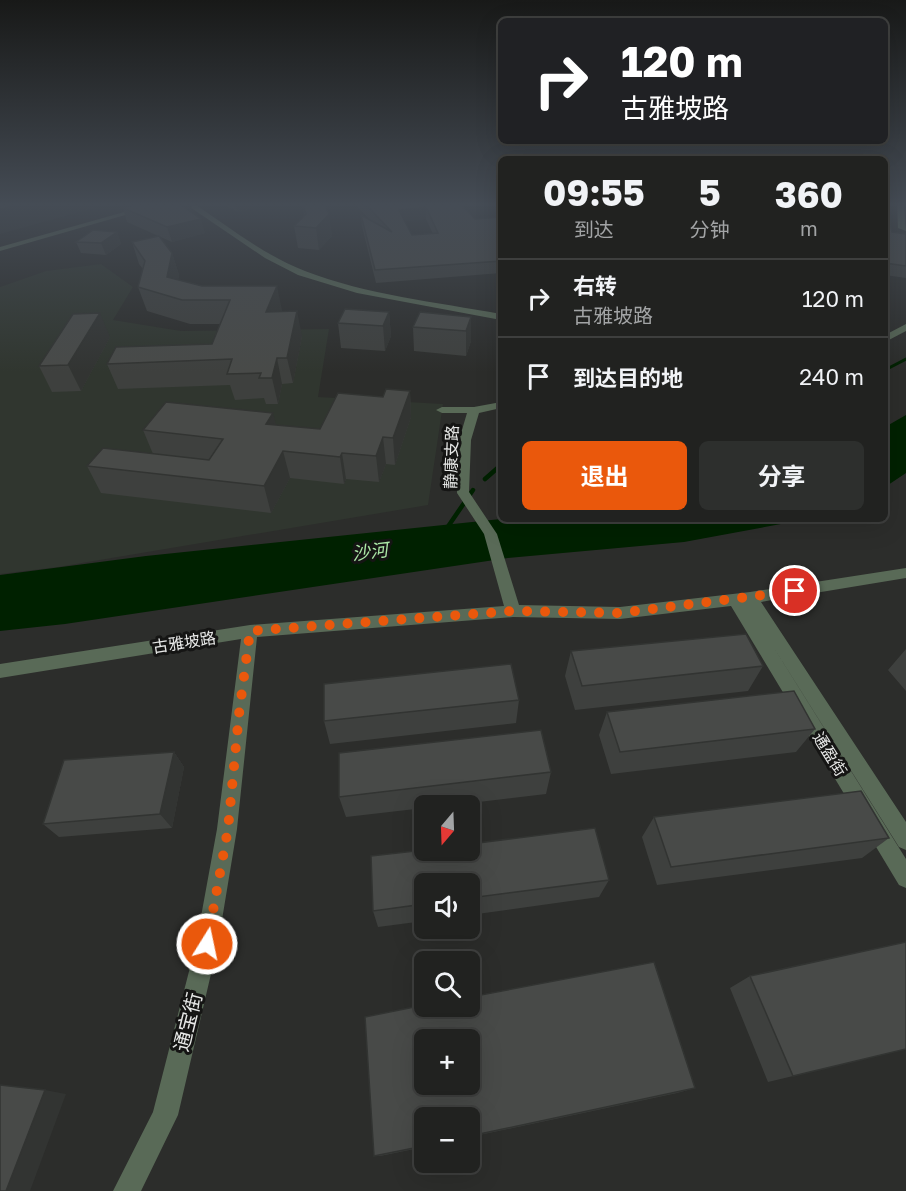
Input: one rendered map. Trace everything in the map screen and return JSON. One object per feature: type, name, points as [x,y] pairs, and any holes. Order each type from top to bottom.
[{"type":"street","points":[[277,261],[302,273],[357,290],[498,316]]},
{"type":"street","points":[[888,337],[906,327]]},
{"type":"street","name":"静康支路","points":[[442,410],[474,410],[498,406]]},
{"type":"street","name":"静康支路","points":[[474,410],[469,419],[465,441],[467,497],[481,512],[495,541],[513,611]]},
{"type":"street","name":"古雅坡路","points":[[0,671],[250,631],[513,611],[620,613],[742,598],[906,573]]},
{"type":"street","name":"通盈街","points":[[742,598],[906,840]]},
{"type":"street","name":"通盈街","points":[[742,598],[906,878]]},
{"type":"street","name":"通宝街","points":[[127,1191],[165,1115],[207,944],[228,829],[250,631]]},
{"type":"shaded area","points":[[101,264],[133,287],[113,320],[181,331],[329,329],[318,397],[443,404],[428,505],[58,567],[0,574],[0,287],[46,271]]},
{"type":"water","points":[[906,415],[906,473],[888,485],[888,425]]},
{"type":"water","name":"沙河","points":[[498,519],[498,522],[792,522],[684,542],[508,558],[65,624],[0,631],[0,575],[146,556]]},
{"type":"building","points":[[145,261],[170,261],[167,277],[202,286],[277,286],[266,312],[297,311],[287,358],[277,358],[272,378],[259,378],[261,373],[227,374],[232,359],[107,364],[116,347],[212,344],[230,300],[182,300],[138,287]]},
{"type":"building","points":[[373,261],[498,261],[498,261],[375,270]]},
{"type":"building","points":[[888,261],[906,261],[906,266],[888,263]]},
{"type":"building","points":[[345,309],[389,312],[383,326],[338,323]]},
{"type":"building","points":[[420,312],[471,317],[466,331],[413,327]]},
{"type":"building","points":[[100,313],[68,365],[39,366],[73,314]]},
{"type":"building","points":[[386,389],[410,391],[393,438],[383,437],[376,456],[342,453],[340,457],[283,451],[264,486],[87,466],[103,448],[209,460],[223,439],[143,430],[166,402],[273,413],[266,424],[320,429],[338,393],[383,397]]},
{"type":"building","points":[[746,634],[763,666],[582,686],[571,651]]},
{"type":"building","points":[[511,664],[519,700],[324,721],[324,684]]},
{"type":"building","points":[[794,691],[815,729],[620,752],[607,712]]},
{"type":"building","points":[[541,730],[551,772],[339,797],[339,753]]},
{"type":"building","points":[[174,752],[160,814],[43,824],[64,760]]},
{"type":"building","points":[[861,791],[889,838],[671,867],[654,817]]},
{"type":"building","points":[[595,828],[609,880],[480,897],[480,873],[414,873],[414,905],[373,911],[371,856],[414,851],[414,861],[480,861],[480,843]]},
{"type":"building","points":[[906,942],[906,1049],[793,1076],[750,976]]},
{"type":"building","points":[[654,962],[695,1088],[480,1134],[480,1107],[414,1107],[414,1148],[374,1156],[365,1017],[414,1007],[414,1017],[480,1017],[480,995]]},
{"type":"building","points":[[0,1085],[45,1090],[6,1191],[0,1191]]},
{"type":"waterway","points":[[888,368],[906,359]]},
{"type":"waterway","points":[[485,479],[498,468]]},
{"type":"waterway","points":[[447,528],[473,490]]},
{"type":"route","points":[[207,944],[228,829],[250,631],[513,611],[620,613],[795,591]]}]
